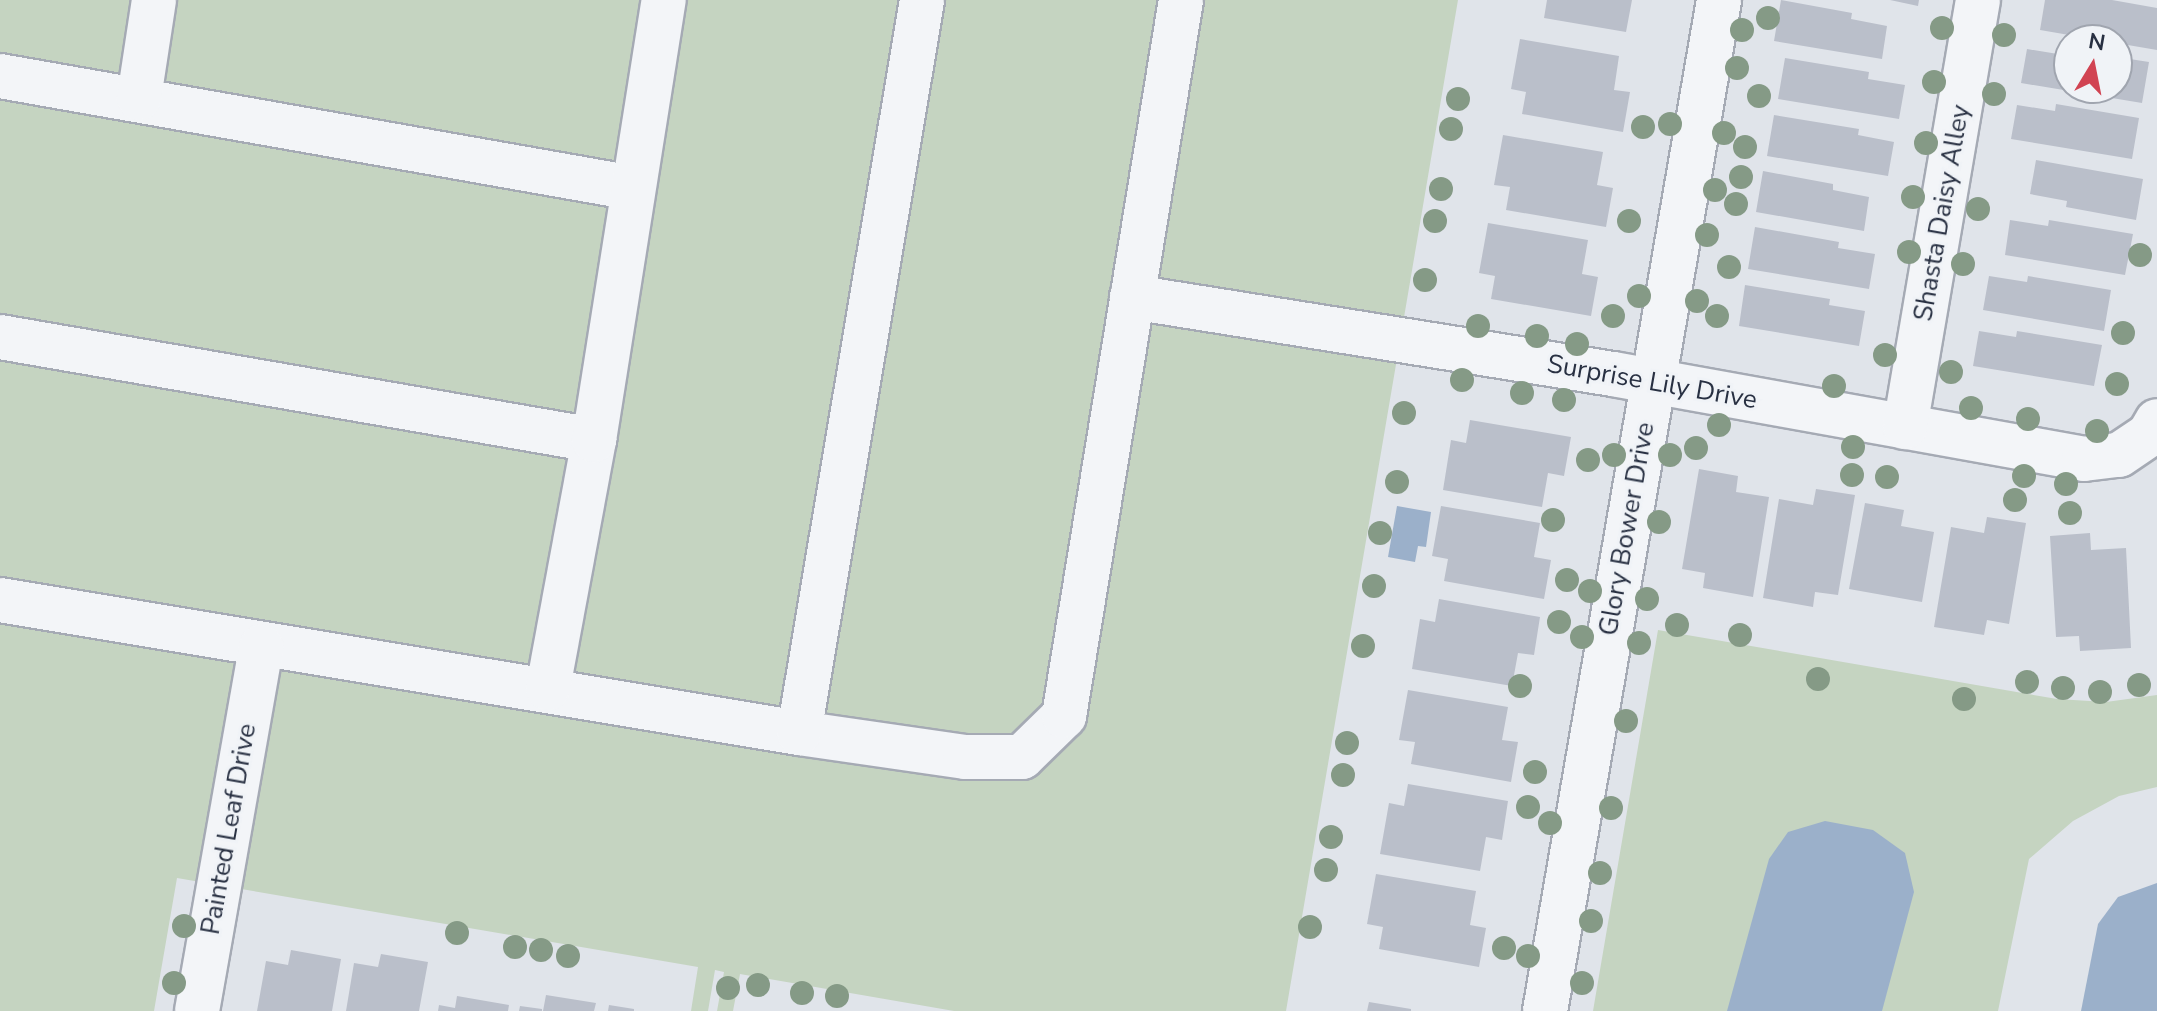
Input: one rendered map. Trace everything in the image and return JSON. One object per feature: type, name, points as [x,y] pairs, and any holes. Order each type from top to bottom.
[{"type":"street","points":[[139,98],[154,0]]},
{"type":"street","points":[[548,688],[594,440],[664,0]]},
{"type":"street","points":[[799,733],[922,0]]},
{"type":"street","points":[[0,600],[261,647],[548,688],[799,733],[965,757],[1022,757],[1064,716],[1181,0]]},
{"type":"street","name":"Glory Bower Drive","points":[[1545,1011],[1719,0]]},
{"type":"street","name":"Shasta Daisy Alley","points":[[1905,427],[1978,0]]},
{"type":"street","points":[[0,76],[139,98],[633,188]]},
{"type":"street","name":"Surprise Lily Drive","points":[[1132,297],[1653,381],[2084,459],[2119,455],[2149,435],[2157,421]]},
{"type":"street","points":[[0,337],[594,440]]},
{"type":"street","name":"Painted Leaf Drive","points":[[197,1011],[261,647]]},
{"type":"green space","points":[[0,0],[1458,0],[1286,1011],[954,1011],[740,974],[733,1011],[717,1011],[724,972],[715,970],[708,1011],[691,1011],[698,967],[177,878],[154,1011],[0,1011]]},
{"type":"green space","points":[[1658,630],[2057,699],[2106,702],[2157,695],[2157,787],[2119,796],[2073,821],[2029,859],[1998,1011],[1593,1011]]},
{"type":"water","points":[[1397,506],[1431,512],[1426,547],[1418,546],[1415,562],[1388,557]]},
{"type":"water","points":[[1825,821],[1873,830],[1905,853],[1914,892],[1882,1011],[1727,1011],[1769,859],[1788,832]]},
{"type":"water","points":[[2157,883],[2157,1011],[2081,1011],[2098,924],[2118,897]]},
{"type":"building","points":[[1547,0],[1632,0],[1626,32],[1544,18]]},
{"type":"building","points":[[1781,0],[1852,13],[1851,19],[1887,26],[1882,59],[1774,41]]},
{"type":"building","points":[[1890,0],[1919,0],[1918,6]]},
{"type":"building","points":[[2045,0],[2112,0],[2157,8],[2157,50],[2133,46],[2133,24],[2053,24],[2053,32],[2040,30]]},
{"type":"building","points":[[1520,39],[1619,56],[1614,90],[1630,92],[1623,132],[1522,114],[1526,92],[1511,89]]},
{"type":"building","points":[[2027,49],[2053,53],[2053,88],[2021,83]]},
{"type":"building","points":[[1785,58],[1869,72],[1868,79],[1905,85],[1899,119],[1778,99]]},
{"type":"building","points":[[2133,60],[2149,62],[2142,103],[2133,102]]},
{"type":"building","points":[[2056,104],[2139,118],[2132,159],[2011,139],[2017,105],[2055,111]]},
{"type":"building","points":[[1774,115],[1859,129],[1858,135],[1894,142],[1888,176],[1767,156]]},
{"type":"building","points":[[1503,135],[1603,152],[1597,185],[1613,188],[1606,227],[1506,210],[1510,187],[1494,185]]},
{"type":"building","points":[[2036,160],[2143,179],[2136,220],[2066,207],[2067,201],[2030,194]]},
{"type":"building","points":[[1763,171],[1833,184],[1833,190],[1869,197],[1864,231],[1756,212]]},
{"type":"building","points":[[2010,220],[2048,226],[2049,220],[2133,234],[2125,275],[2005,255]]},
{"type":"building","points":[[1488,223],[1588,240],[1582,274],[1598,277],[1591,316],[1491,299],[1495,276],[1479,273]]},
{"type":"building","points":[[1755,227],[1839,242],[1838,248],[1875,254],[1869,289],[1748,269]]},
{"type":"building","points":[[1989,276],[2027,282],[2028,276],[2111,290],[2104,331],[1983,310]]},
{"type":"building","points":[[1745,285],[1830,299],[1829,305],[1865,311],[1859,346],[1739,326]]},
{"type":"building","points":[[1979,331],[2016,337],[2017,331],[2102,345],[2094,386],[1973,366]]},
{"type":"building","points":[[1470,420],[1571,437],[1564,476],[1548,473],[1542,507],[1443,490],[1451,440],[1466,443]]},
{"type":"building","points":[[1699,469],[1738,476],[1736,492],[1769,497],[1753,597],[1703,588],[1705,573],[1682,569]]},
{"type":"building","points":[[1816,489],[1855,495],[1838,595],[1815,592],[1813,607],[1763,598],[1779,499],[1813,505]]},
{"type":"building","points":[[1865,503],[1904,510],[1901,526],[1934,532],[1922,602],[1849,589]]},
{"type":"building","points":[[1441,506],[1540,523],[1534,557],[1551,560],[1544,599],[1444,581],[1448,559],[1432,556]]},
{"type":"building","points":[[1987,517],[2026,523],[2009,624],[1987,620],[1984,635],[1934,627],[1951,527],[1984,533]]},
{"type":"building","points":[[2090,533],[2091,550],[2126,548],[2131,648],[2080,651],[2079,636],[2056,637],[2050,536]]},
{"type":"building","points":[[1439,599],[1540,617],[1534,655],[1518,653],[1512,686],[1412,669],[1420,619],[1435,622]]},
{"type":"building","points":[[1408,690],[1508,707],[1502,740],[1518,742],[1511,782],[1411,764],[1415,742],[1399,740]]},
{"type":"building","points":[[1408,784],[1508,801],[1502,840],[1486,837],[1480,871],[1380,854],[1389,803],[1404,806]]},
{"type":"building","points":[[1376,874],[1476,891],[1470,925],[1486,928],[1479,967],[1379,949],[1383,927],[1367,924]]},
{"type":"building","points":[[291,950],[341,959],[332,1011],[257,1011],[266,961],[288,965]]},
{"type":"building","points":[[381,954],[428,962],[419,1011],[346,1011],[354,963],[378,967]]},
{"type":"building","points":[[546,995],[596,1003],[594,1011],[543,1011]]},
{"type":"building","points":[[457,996],[509,1005],[508,1011],[438,1011],[439,1005],[455,1008]]},
{"type":"building","points":[[1369,1002],[1411,1009],[1411,1011],[1367,1011]]},
{"type":"building","points":[[609,1005],[634,1009],[634,1011],[608,1011]]},
{"type":"building","points":[[520,1006],[542,1009],[542,1011],[519,1011]]}]
